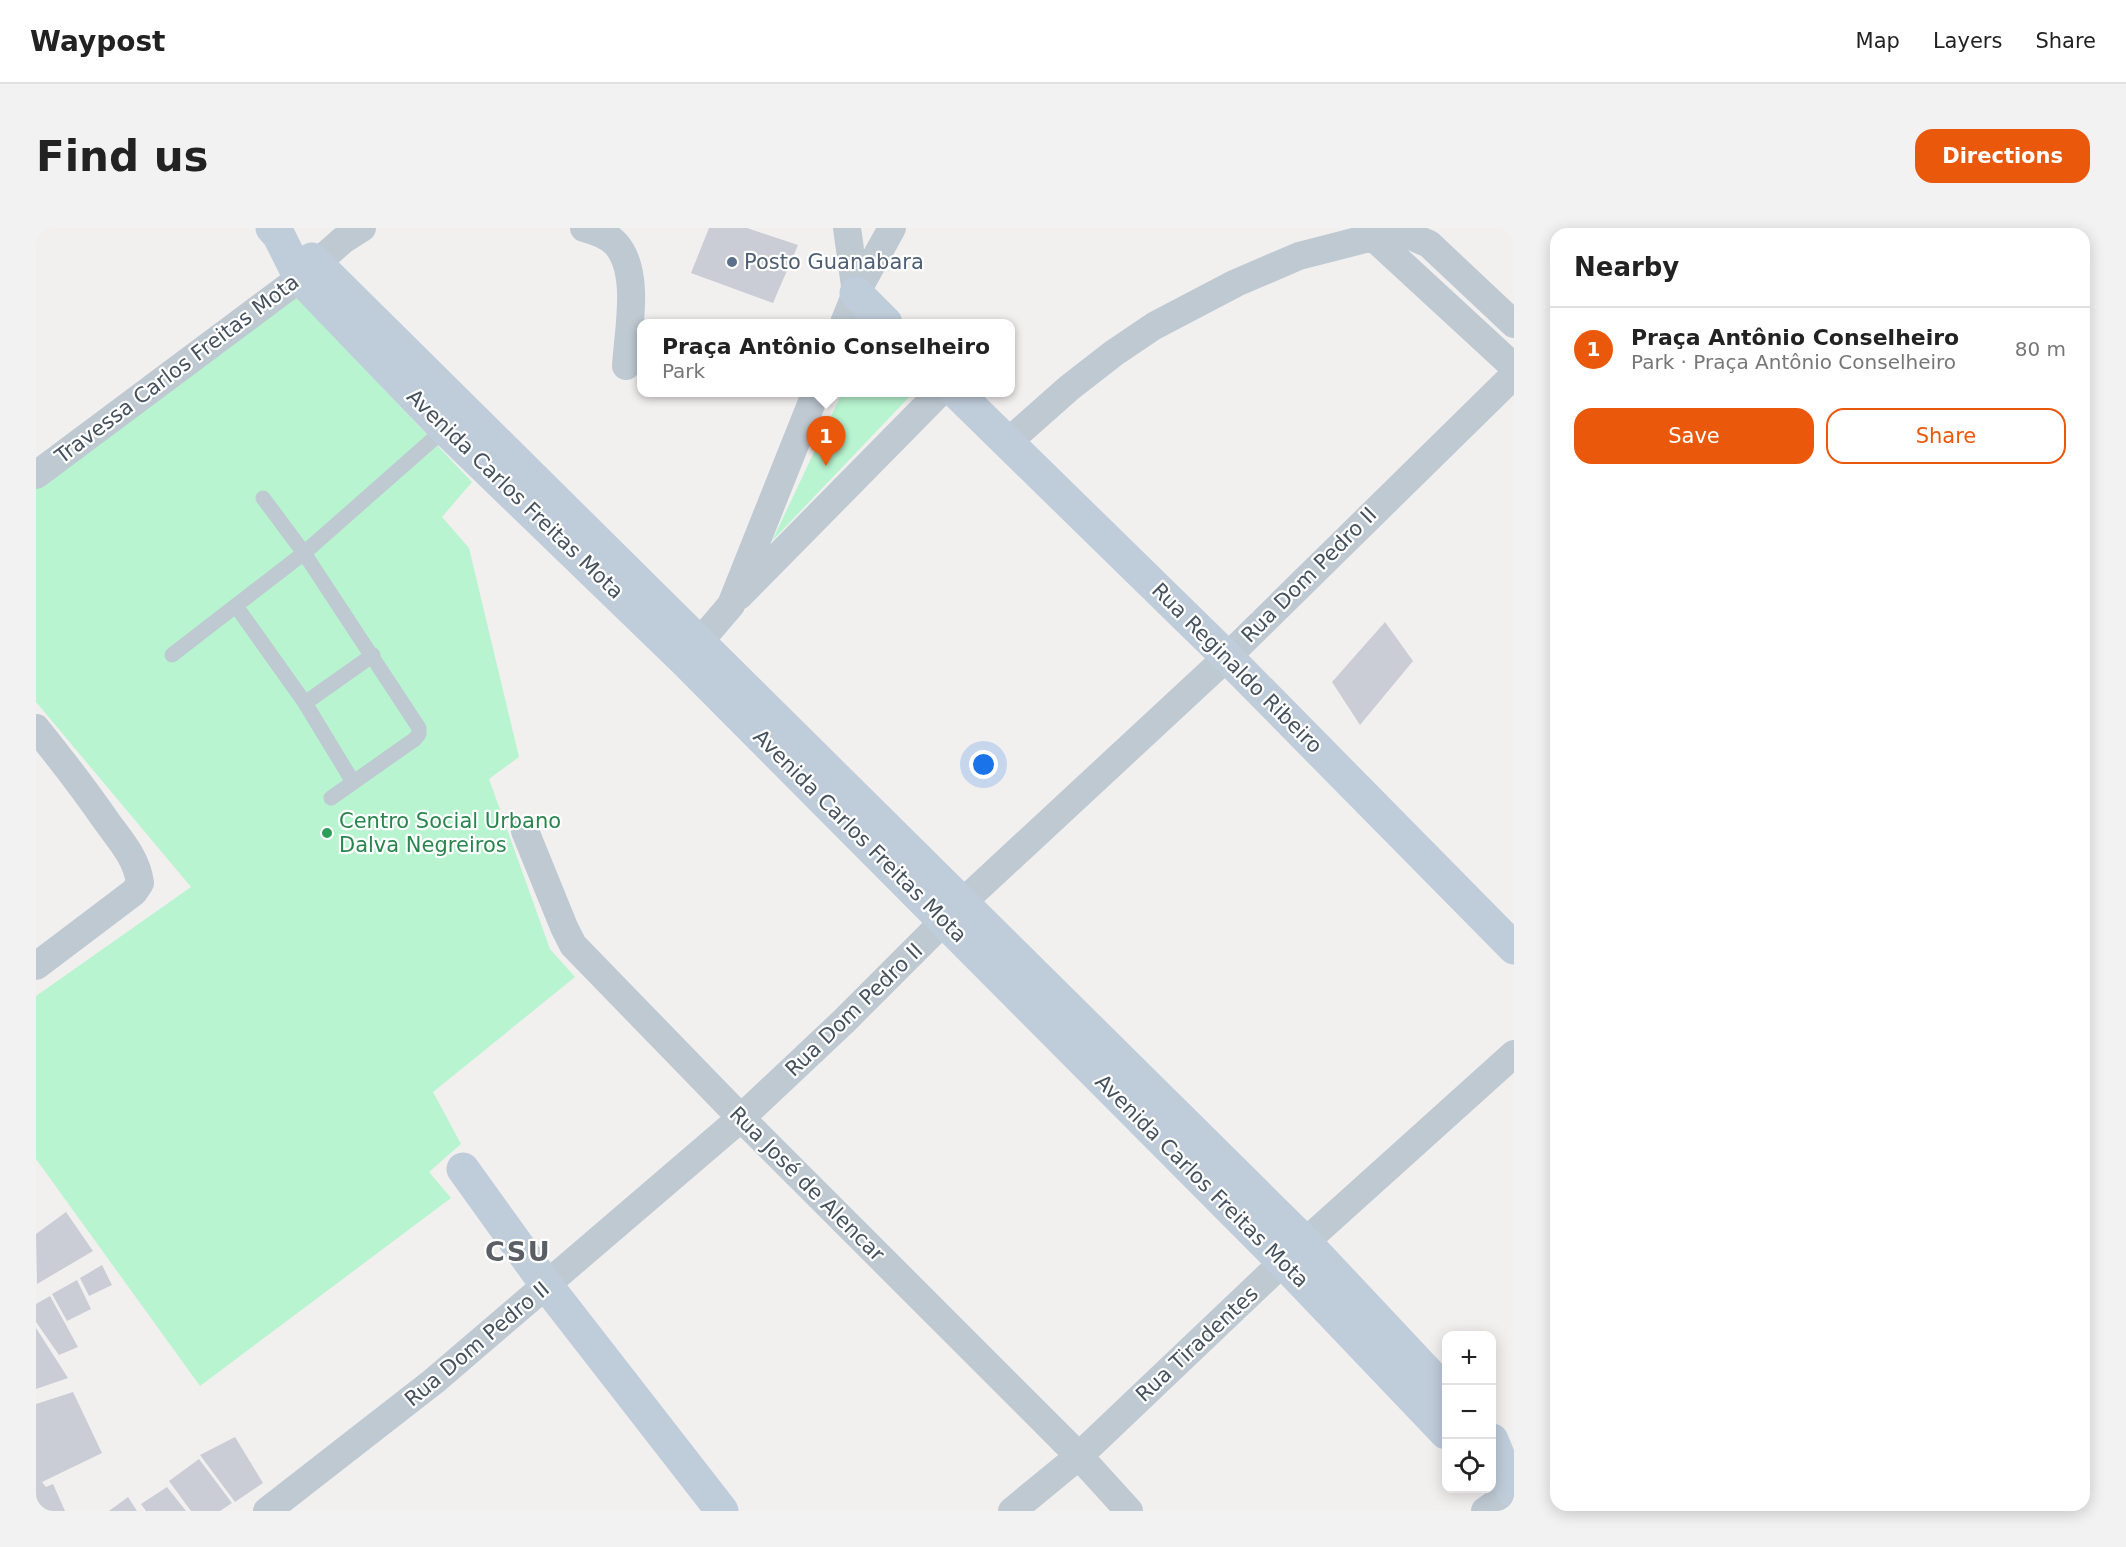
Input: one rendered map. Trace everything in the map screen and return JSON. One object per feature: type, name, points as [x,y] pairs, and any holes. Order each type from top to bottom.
[{"type":"street","name":"Travessa Carlos Freitas Mota","points":[[36,475],[309,271],[343,240],[362,228]]},
{"type":"street","points":[[847,228],[856,293],[881,319]]},
{"type":"street","points":[[846,319],[856,293],[892,228]]},
{"type":"street","points":[[594,230],[616,244],[626,260],[632,281],[626,366]]},
{"type":"street","name":"Avenida Carlos Freitas Mota","points":[[275,232],[309,271],[455,421],[692,651],[1295,1253],[1442,1388]]},
{"type":"street","points":[[1008,442],[1087,374],[1154,326],[1236,283],[1299,256],[1372,237],[1406,234],[1429,244],[1514,324]]},
{"type":"street","points":[[1372,237],[1514,367]]},
{"type":"street","name":"Rua Dom Pedro II","points":[[267,1511],[434,1381],[741,1118],[844,1021],[954,912],[1227,657],[1514,375]]},
{"type":"street","points":[[731,605],[814,397]]},
{"type":"street","points":[[692,651],[731,605],[936,397]]},
{"type":"street","name":"Rua Reginaldo Ribeiro","points":[[960,397],[1227,657],[1514,948]]},
{"type":"street","points":[[36,728],[75,775],[138,868],[140,883],[134,892],[36,966]]},
{"type":"street","name":"Rua José de Alencar","points":[[525,831],[573,945],[741,1118],[1079,1456],[1129,1511]]},
{"type":"street","name":"Rua Tiradentes","points":[[1012,1511],[1079,1456],[1295,1253],[1514,1054]]},
{"type":"street","points":[[464,1169],[547,1286],[722,1511]]},
{"type":"street","name":"Avenida Carlos Freitas Mota","points":[[1295,1253],[1442,1428]]},
{"type":"street","points":[[1485,1511],[1508,1487],[1496,1454]]},
{"type":"lane","points":[[172,655],[304,553],[455,421]]},
{"type":"lane","points":[[263,498],[304,553],[419,728],[419,734],[331,798]]},
{"type":"lane","points":[[236,606],[305,703],[353,782]]},
{"type":"lane","points":[[305,703],[373,655]]},
{"type":"green space","name":"Centro Social Urbano Dalva Negreiros","points":[[291,291],[472,482],[442,517],[469,548],[519,757],[489,779],[550,949],[575,977],[433,1092],[461,1144],[429,1172],[451,1198],[200,1386],[36,1159],[36,996],[191,887],[36,702],[36,482]]},
{"type":"green space","points":[[840,397],[909,397],[772,541]]},
{"type":"building","points":[[709,228],[747,228],[798,245],[773,303],[691,273]]},
{"type":"building","points":[[1385,622],[1413,661],[1360,725],[1332,682]]},
{"type":"building","points":[[66,1212],[93,1251],[37,1284],[36,1234]]},
{"type":"building","points":[[102,1265],[112,1285],[89,1296],[80,1278]]},
{"type":"building","points":[[77,1280],[91,1309],[67,1321],[52,1294]]},
{"type":"building","points":[[50,1296],[78,1347],[59,1355],[36,1322],[36,1304]]},
{"type":"building","points":[[36,1328],[68,1378],[36,1389]]},
{"type":"building","points":[[73,1392],[102,1453],[42,1482],[46,1487],[53,1484],[65,1511],[36,1511],[36,1404]]},
{"type":"building","points":[[235,1437],[263,1483],[235,1502],[200,1455]]},
{"type":"building","points":[[199,1459],[232,1503],[220,1511],[191,1511],[169,1481]]},
{"type":"building","points":[[167,1487],[186,1511],[146,1511],[141,1504]]},
{"type":"building","points":[[128,1497],[137,1511],[109,1511]]},
{"type":"place","name":"Posto Guanabara","points":[[732,262]]},
{"type":"place","name":"Praça Antônio Conselheiro","points":[[826,466]]},
{"type":"place","name":"Centro Social Urbano Dalva Negreiros","points":[[327,833]]},
{"type":"district","name":"CSU","points":[[518,1251]]}]
